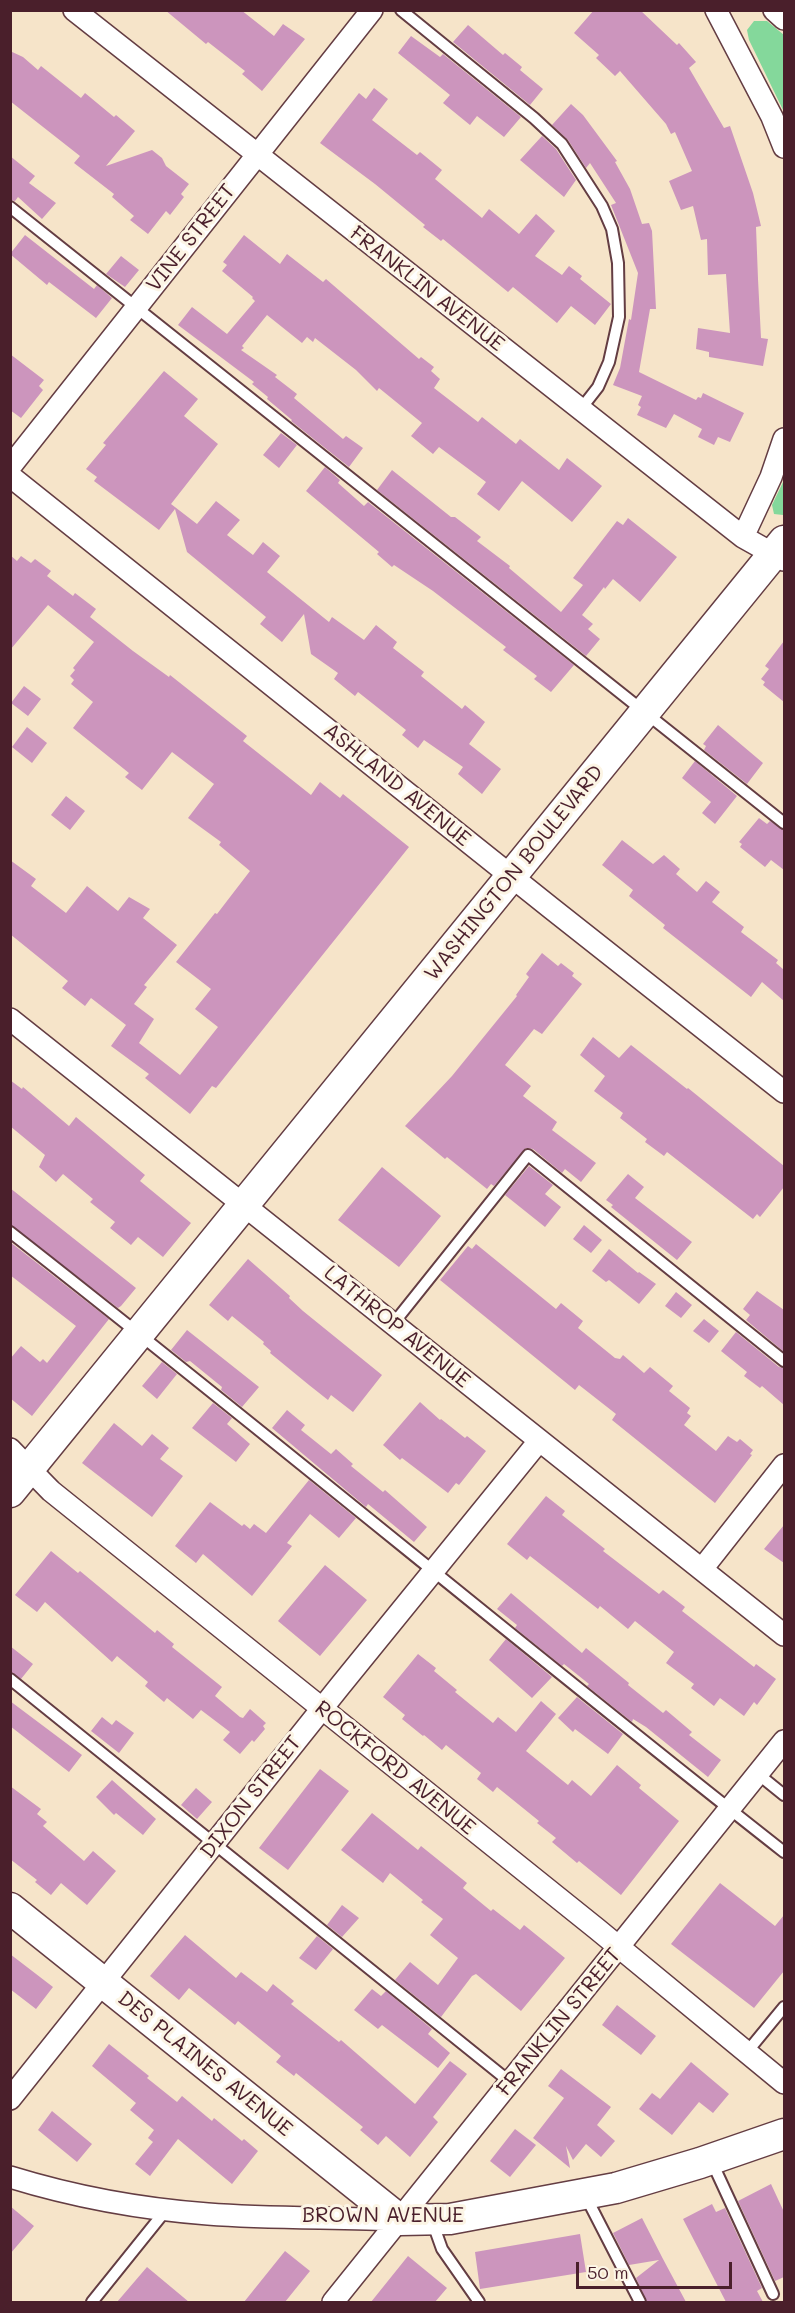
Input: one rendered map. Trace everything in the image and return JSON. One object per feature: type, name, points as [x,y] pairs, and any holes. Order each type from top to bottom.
[{"type":"street","name":"FRANKLIN AVENUE","points":[[74,10],[256,156],[743,537],[781,552]]},
{"type":"street","name":"VINE STREET","points":[[10,467],[372,10]]},
{"type":"street","points":[[716,10],[772,117],[784,147]]},
{"type":"street","points":[[774,10],[784,19]]},
{"type":"street","points":[[743,537],[771,477],[784,440]]},
{"type":"street","name":"ASHLAND AVENUE","points":[[10,476],[784,1092]]},
{"type":"street","name":"WASHINGTON BOULEVARD","points":[[10,1492],[20,1458],[140,1333],[645,711],[781,552]]},
{"type":"street","name":"LATHROP AVENUE","points":[[10,1019],[784,1635]]},
{"type":"street","name":"DIXON STREET","points":[[14,2087],[104,1983],[321,1709],[539,1441]]},
{"type":"street","name":"ROCKFORD AVENUE","points":[[20,1458],[51,1491],[619,1947],[784,2083]]},
{"type":"street","points":[[702,1569],[784,1465]]},
{"type":"street","name":"FRANKLIN STREET","points":[[333,2302],[784,1741]]},
{"type":"street","name":"DES PLAINES AVENUE","points":[[10,1908],[400,2220]]},
{"type":"street","name":"BROWN AVENUE","points":[[10,2177],[85,2197],[166,2210],[265,2217],[450,2219],[616,2188],[784,2134]]},
{"type":"lane","points":[[401,10],[534,118],[562,144],[602,206],[612,229],[618,263],[619,317],[609,362],[598,387],[580,410]]},
{"type":"lane","points":[[10,207],[784,823]]},
{"type":"lane","points":[[393,1324],[528,1155],[784,1360]]},
{"type":"lane","points":[[10,1232],[140,1333],[433,1572],[784,1852]]},
{"type":"lane","points":[[10,1678],[510,2082]]},
{"type":"lane","points":[[758,1774],[784,1795]]},
{"type":"lane","points":[[747,2052],[784,2007]]},
{"type":"lane","points":[[711,2159],[773,2294]]},
{"type":"lane","points":[[585,2194],[640,2302]]},
{"type":"lane","points":[[92,2302],[166,2210]]},
{"type":"lane","points":[[431,2218],[442,2249],[479,2302]]},
{"type":"green space","points":[[754,21],[767,21],[784,35],[784,112],[749,40],[747,30]]},
{"type":"green space","points":[[784,480],[784,512],[783,515],[774,514],[772,505]]},
{"type":"building","points":[[165,10],[241,10],[274,36],[283,24],[305,39],[262,91],[242,74],[245,71],[208,42],[206,44]]},
{"type":"building","points":[[594,10],[640,10],[677,45],[679,43],[696,62],[689,68],[724,128],[730,126],[753,193],[761,226],[756,227],[761,338],[768,339],[763,366],[709,357],[709,352],[696,349],[698,328],[730,333],[726,274],[708,275],[707,239],[701,240],[693,206],[681,210],[669,181],[692,171],[675,132],[671,134],[666,124],[620,71],[615,76],[596,58],[599,55],[574,33]]},
{"type":"building","points":[[468,25],[503,55],[505,53],[522,67],[520,70],[543,89],[530,105],[453,42]]},
{"type":"building","points":[[411,36],[440,57],[443,54],[521,117],[504,137],[477,116],[470,125],[443,103],[450,95],[398,53]]},
{"type":"building","points":[[10,51],[23,57],[38,70],[41,66],[81,98],[85,93],[135,131],[106,166],[152,150],[162,158],[166,166],[189,184],[181,194],[184,197],[170,215],[166,211],[148,234],[130,220],[134,216],[112,197],[114,194],[74,163],[80,156],[10,101]]},
{"type":"building","points":[[374,88],[388,99],[372,120],[417,155],[420,152],[442,170],[435,179],[482,218],[489,209],[519,234],[536,214],[555,231],[535,256],[562,275],[569,266],[582,276],[580,279],[611,304],[595,325],[571,306],[557,323],[513,287],[508,292],[443,239],[441,241],[423,227],[425,225],[375,184],[320,143],[359,93],[366,99]]},
{"type":"building","points":[[571,104],[583,115],[617,161],[615,162],[630,189],[642,224],[649,223],[652,231],[656,309],[650,309],[639,372],[696,400],[698,397],[701,398],[703,393],[744,413],[730,442],[718,437],[714,445],[698,437],[702,429],[674,414],[666,428],[637,415],[641,407],[638,405],[642,396],[613,385],[620,368],[629,319],[631,320],[638,273],[611,205],[616,203],[590,163],[586,168],[568,140],[552,125]]},
{"type":"building","points":[[542,136],[556,149],[576,180],[564,197],[520,160]]},
{"type":"building","points":[[10,156],[35,176],[29,183],[56,203],[42,219],[18,197],[15,201],[10,200]]},
{"type":"building","points":[[25,235],[94,289],[97,285],[112,298],[96,318],[49,282],[47,285],[10,254]]},
{"type":"building","points":[[244,235],[280,264],[287,254],[323,282],[326,279],[419,359],[421,357],[434,367],[431,371],[440,379],[434,388],[478,422],[482,417],[516,444],[520,439],[559,470],[567,458],[602,486],[572,522],[522,481],[499,511],[477,494],[486,482],[439,447],[433,454],[411,436],[422,423],[379,388],[377,391],[356,370],[315,338],[313,342],[307,337],[302,343],[267,315],[241,350],[277,375],[275,377],[297,394],[294,398],[343,439],[346,436],[363,448],[349,467],[291,421],[252,384],[254,382],[178,325],[192,307],[227,334],[255,301],[222,271],[227,265],[223,262]]},
{"type":"building","points":[[121,256],[139,270],[125,287],[106,274]]},
{"type":"building","points":[[10,354],[44,380],[39,386],[43,390],[21,418],[10,410]]},
{"type":"building","points":[[164,371],[198,399],[184,416],[218,444],[171,504],[197,524],[216,501],[240,520],[227,535],[253,555],[263,542],[280,556],[267,572],[329,622],[332,617],[364,640],[376,625],[397,642],[393,648],[424,672],[421,676],[462,709],[465,705],[485,722],[469,744],[501,769],[482,794],[458,774],[463,767],[424,740],[418,748],[402,735],[406,730],[358,692],[355,696],[334,679],[338,673],[311,654],[304,614],[282,642],[260,624],[266,617],[187,552],[175,509],[159,530],[94,481],[97,477],[86,469],[106,445],[103,443]]},
{"type":"building","points":[[281,433],[297,445],[279,468],[263,455]]},
{"type":"building","points":[[325,467],[340,480],[338,483],[364,506],[368,502],[574,665],[551,692],[534,679],[537,676],[503,650],[506,647],[433,591],[394,565],[392,567],[377,554],[379,552],[306,491]]},
{"type":"building","points":[[392,470],[451,517],[455,517],[481,537],[477,541],[510,566],[509,568],[561,612],[583,585],[573,578],[617,521],[623,525],[628,518],[677,557],[640,602],[613,579],[605,589],[604,587],[582,615],[593,624],[588,629],[600,639],[586,656],[377,490]]},
{"type":"building","points":[[10,555],[17,561],[21,556],[31,563],[35,559],[51,571],[47,576],[73,596],[75,593],[96,609],[90,617],[133,651],[169,677],[170,675],[247,736],[243,741],[311,795],[320,782],[340,798],[343,794],[409,847],[216,1088],[212,1086],[190,1114],[145,1078],[149,1074],[111,1046],[126,1025],[91,998],[85,1006],[62,988],[68,981],[10,934],[10,860],[36,879],[31,886],[66,913],[87,886],[118,911],[129,897],[150,909],[143,918],[177,945],[144,985],[147,987],[134,1004],[154,1019],[139,1043],[180,1075],[218,1027],[195,1009],[211,989],[176,962],[250,871],[219,845],[221,842],[188,818],[214,784],[172,752],[142,790],[125,777],[129,773],[73,728],[93,702],[71,684],[74,680],[70,676],[75,670],[73,668],[94,642],[48,605],[10,650]]},
{"type":"building","points":[[784,641],[784,702],[763,685],[765,682],[761,679],[769,669],[765,666]]},
{"type":"building","points":[[24,686],[41,699],[28,716],[11,703]]},
{"type":"building","points":[[718,725],[763,763],[747,784],[704,750],[706,746],[703,744]]},
{"type":"building","points":[[27,727],[47,743],[32,763],[12,747]]},
{"type":"building","points":[[695,761],[737,796],[715,824],[702,813],[711,802],[682,778]]},
{"type":"building","points":[[66,796],[85,811],[70,830],[51,815]]},
{"type":"building","points":[[759,818],[767,824],[770,821],[784,830],[784,870],[771,860],[765,867],[740,847],[742,844],[739,842]]},
{"type":"building","points":[[622,840],[653,864],[664,855],[680,869],[676,874],[697,892],[706,881],[720,892],[712,902],[744,927],[741,932],[778,960],[776,963],[784,970],[784,1001],[762,982],[751,997],[663,928],[665,925],[629,896],[633,890],[602,865]]},
{"type":"building","points":[[542,953],[558,966],[561,963],[574,973],[572,976],[582,984],[542,1034],[534,1029],[505,1065],[531,1086],[523,1096],[557,1122],[552,1130],[596,1163],[581,1182],[565,1169],[562,1173],[533,1149],[526,1148],[494,1186],[491,1184],[487,1189],[405,1126],[452,1076],[517,996],[529,977],[526,974]]},
{"type":"building","points":[[593,1037],[619,1058],[631,1045],[784,1166],[784,1187],[760,1217],[757,1214],[753,1219],[667,1152],[664,1156],[645,1142],[647,1139],[620,1118],[623,1113],[594,1091],[605,1076],[580,1055]]},
{"type":"building","points":[[10,1080],[22,1089],[23,1087],[69,1126],[76,1117],[145,1175],[140,1181],[191,1223],[163,1257],[138,1237],[131,1245],[110,1228],[115,1222],[90,1202],[93,1199],[63,1174],[56,1182],[39,1167],[45,1155],[10,1126]]},
{"type":"building","points":[[529,1166],[553,1185],[545,1194],[561,1207],[545,1227],[505,1195]]},
{"type":"building","points":[[382,1167],[441,1216],[399,1267],[338,1220]]},
{"type":"building","points":[[628,1174],[644,1187],[635,1198],[692,1242],[677,1260],[611,1207],[613,1205],[606,1200]]},
{"type":"building","points":[[10,1188],[136,1288],[121,1306],[118,1308],[10,1225]]},
{"type":"building","points":[[584,1225],[602,1240],[591,1253],[573,1239]]},
{"type":"building","points":[[10,1242],[109,1319],[32,1416],[10,1398],[10,1359],[21,1346],[40,1362],[43,1359],[47,1363],[76,1326],[10,1275]]},
{"type":"building","points":[[476,1244],[556,1309],[561,1303],[583,1321],[578,1328],[615,1358],[620,1359],[623,1355],[644,1373],[650,1367],[673,1386],[669,1391],[690,1408],[687,1413],[691,1416],[684,1425],[716,1451],[728,1436],[737,1442],[740,1439],[753,1450],[750,1454],[752,1455],[715,1503],[612,1420],[616,1414],[579,1385],[575,1390],[440,1280],[468,1246],[472,1249]]},
{"type":"building","points":[[609,1249],[638,1273],[656,1284],[639,1304],[609,1280],[606,1282],[592,1271]]},
{"type":"building","points":[[248,1259],[290,1296],[289,1298],[303,1311],[382,1375],[353,1412],[331,1395],[328,1400],[270,1353],[271,1351],[263,1344],[264,1342],[232,1316],[228,1321],[209,1305]]},
{"type":"building","points":[[757,1291],[784,1310],[784,1352],[746,1320],[750,1315],[743,1309]]},
{"type":"building","points":[[676,1292],[692,1305],[681,1318],[665,1306]]},
{"type":"building","points":[[704,1319],[719,1331],[709,1343],[693,1331]]},
{"type":"building","points":[[187,1330],[259,1387],[242,1407],[190,1361],[186,1362],[171,1350]]},
{"type":"building","points":[[736,1332],[779,1367],[784,1368],[784,1405],[762,1386],[760,1388],[744,1376],[747,1372],[721,1351]]},
{"type":"building","points":[[162,1362],[177,1374],[157,1399],[142,1386]]},
{"type":"building","points":[[420,1402],[440,1420],[465,1438],[467,1436],[486,1451],[459,1485],[456,1483],[448,1493],[402,1458],[400,1460],[383,1445]]},
{"type":"building","points":[[213,1403],[232,1418],[227,1424],[250,1444],[236,1462],[192,1428]]},
{"type":"building","points":[[287,1410],[305,1425],[301,1430],[331,1454],[336,1449],[353,1464],[351,1466],[383,1492],[385,1490],[427,1527],[414,1542],[368,1504],[366,1507],[272,1428]]},
{"type":"building","points":[[114,1423],[142,1446],[152,1434],[169,1448],[160,1459],[183,1476],[152,1517],[82,1463]]},
{"type":"building","points":[[309,1480],[356,1518],[339,1538],[310,1514],[287,1543],[292,1546],[252,1596],[203,1554],[196,1563],[175,1546],[210,1502],[242,1526],[244,1524],[250,1529],[254,1524],[266,1533]]},
{"type":"building","points":[[546,1496],[565,1511],[562,1515],[605,1549],[603,1551],[659,1594],[663,1590],[685,1607],[682,1611],[754,1667],[756,1664],[776,1679],[757,1705],[754,1702],[744,1716],[720,1698],[714,1706],[691,1688],[694,1684],[666,1663],[674,1652],[635,1621],[628,1629],[600,1606],[598,1609],[530,1556],[527,1560],[507,1544]]},
{"type":"building","points":[[784,1525],[784,1563],[764,1549]]},
{"type":"building","points":[[51,1551],[78,1573],[80,1571],[155,1633],[157,1630],[174,1644],[172,1647],[222,1687],[215,1696],[240,1717],[243,1718],[250,1709],[266,1723],[263,1726],[265,1729],[254,1742],[252,1740],[240,1754],[223,1740],[230,1732],[201,1710],[193,1719],[167,1698],[164,1702],[145,1686],[148,1682],[117,1656],[112,1662],[45,1602],[37,1612],[15,1595]]},
{"type":"building","points":[[325,1565],[367,1600],[320,1656],[278,1621]]},
{"type":"building","points":[[511,1593],[582,1653],[586,1648],[663,1713],[666,1710],[692,1732],[689,1735],[721,1760],[708,1777],[646,1727],[633,1719],[632,1722],[587,1686],[589,1684],[564,1664],[562,1666],[515,1628],[517,1625],[497,1609]]},
{"type":"building","points":[[506,1639],[552,1677],[532,1698],[489,1660]]},
{"type":"building","points":[[10,1646],[33,1664],[21,1679],[10,1672]]},
{"type":"building","points":[[418,1654],[436,1668],[434,1671],[457,1690],[455,1692],[493,1723],[498,1717],[516,1732],[541,1701],[556,1714],[526,1751],[568,1785],[572,1780],[591,1796],[617,1765],[641,1785],[639,1788],[679,1821],[621,1895],[552,1842],[556,1838],[497,1787],[493,1792],[477,1779],[481,1773],[446,1745],[442,1750],[402,1719],[405,1715],[383,1697]]},
{"type":"building","points":[[577,1697],[623,1734],[608,1754],[575,1729],[573,1732],[558,1718]]},
{"type":"building","points":[[10,1701],[82,1755],[69,1772],[10,1726]]},
{"type":"building","points":[[102,1717],[112,1725],[116,1720],[134,1733],[119,1753],[91,1731]]},
{"type":"building","points":[[320,1769],[349,1791],[288,1870],[259,1848]]},
{"type":"building","points":[[112,1780],[156,1819],[143,1835],[116,1813],[114,1815],[96,1797]]},
{"type":"building","points":[[10,1786],[41,1809],[37,1814],[47,1822],[43,1826],[84,1861],[93,1851],[116,1871],[87,1905],[61,1883],[51,1895],[35,1882],[37,1880],[10,1859]]},
{"type":"building","points":[[196,1788],[212,1802],[197,1819],[181,1805]]},
{"type":"building","points":[[372,1813],[418,1850],[421,1846],[467,1883],[463,1888],[491,1911],[493,1909],[520,1930],[524,1925],[565,1958],[521,2011],[476,1974],[472,1976],[441,2017],[395,1980],[410,1962],[438,1985],[458,1958],[430,1935],[443,1919],[421,1902],[423,1900],[390,1873],[383,1883],[341,1850]]},
{"type":"building","points":[[720,1883],[775,1926],[784,1915],[784,1971],[754,2008],[671,1944]]},
{"type":"building","points":[[342,1905],[359,1918],[342,1937],[327,1925]]},
{"type":"building","points":[[185,1935],[236,1978],[241,1972],[267,1992],[273,1984],[294,2001],[291,2004],[339,2042],[341,2040],[415,2104],[450,2061],[467,2074],[433,2117],[438,2122],[410,2157],[386,2136],[378,2145],[360,2130],[363,2127],[296,2073],[294,2076],[276,2062],[281,2056],[238,2021],[235,2025],[189,1988],[179,2000],[150,1976]]},
{"type":"building","points":[[317,1936],[333,1949],[316,1970],[299,1958]]},
{"type":"building","points":[[10,1954],[53,1987],[36,2009],[10,1989]]},
{"type":"building","points":[[372,1989],[381,1996],[386,1991],[432,2029],[428,2034],[450,2053],[438,2068],[382,2025],[378,2029],[354,2010]]},
{"type":"building","points":[[617,2005],[656,2036],[641,2055],[602,2025]]},
{"type":"building","points":[[109,2044],[177,2102],[182,2096],[212,2121],[214,2118],[258,2151],[232,2184],[178,2139],[150,2176],[135,2164],[153,2142],[148,2138],[154,2130],[130,2110],[136,2103],[92,2066]]},
{"type":"building","points":[[691,2062],[729,2094],[713,2113],[699,2102],[672,2135],[639,2109],[652,2093],[660,2099]]},
{"type":"building","points":[[561,2069],[611,2107],[597,2125],[615,2141],[601,2157],[586,2144],[573,2160],[566,2146],[570,2168],[533,2138],[564,2098],[548,2086]]},
{"type":"building","points":[[52,2111],[92,2144],[77,2162],[38,2130]]},
{"type":"building","points":[[515,2129],[536,2145],[510,2177],[490,2161]]},
{"type":"building","points":[[771,2184],[784,2212],[784,2277],[775,2281],[738,2201]]},
{"type":"building","points":[[712,2204],[716,2212],[725,2208],[762,2288],[757,2291],[763,2302],[726,2302],[683,2219]]},
{"type":"building","points":[[10,2206],[34,2226],[10,2254]]},
{"type":"building","points":[[642,2218],[686,2302],[647,2302],[636,2278],[659,2260],[629,2265],[613,2233]]},
{"type":"building","points":[[580,2234],[586,2272],[480,2289],[475,2252]]},
{"type":"building","points":[[285,2251],[310,2271],[285,2302],[244,2302]]},
{"type":"building","points":[[408,2256],[447,2288],[435,2302],[371,2302]]},
{"type":"building","points":[[147,2267],[189,2302],[117,2302]]}]
